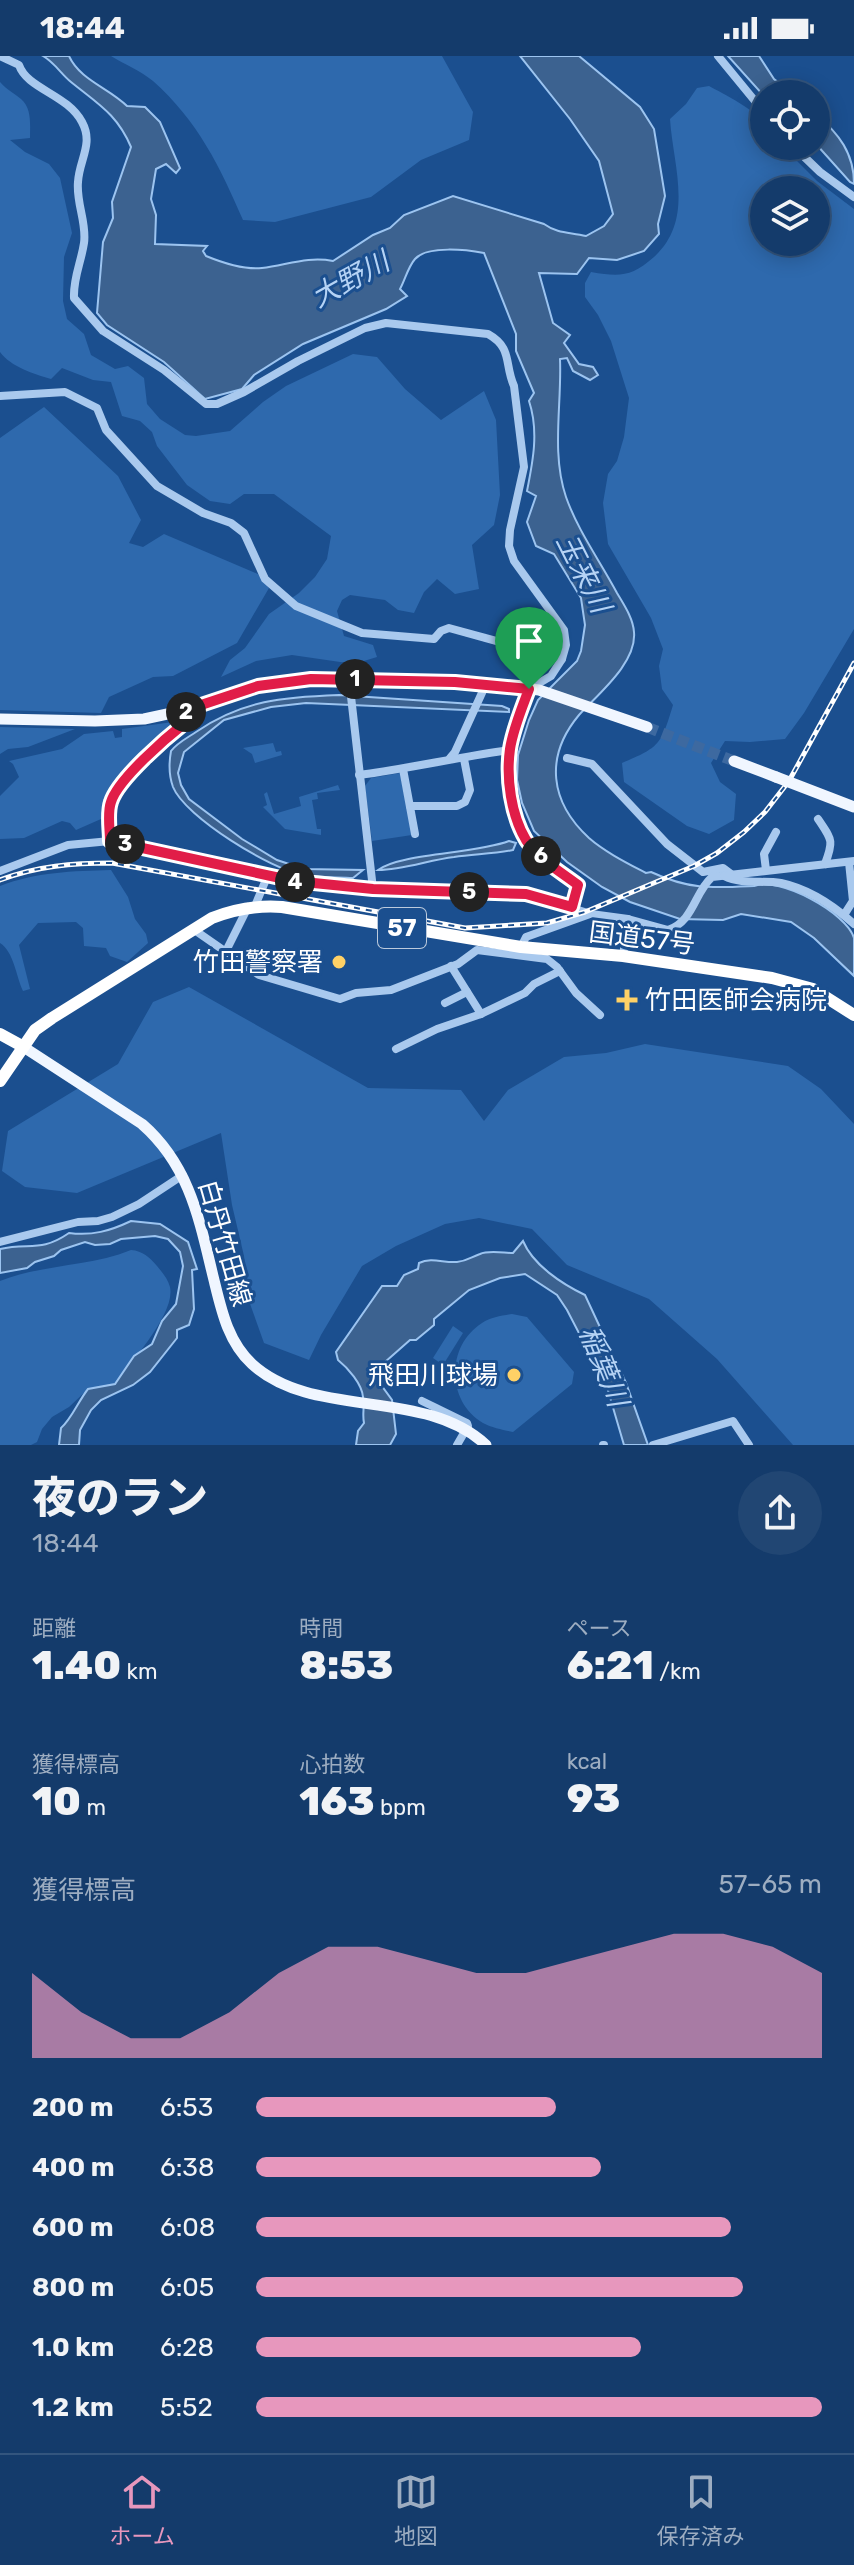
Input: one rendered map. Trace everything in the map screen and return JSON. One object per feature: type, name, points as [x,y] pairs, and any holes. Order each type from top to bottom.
[{"type":"highway","name":"国道57号","points":[[0,1081],[35,1030],[52,1018],[193,929],[225,913],[251,907],[294,909],[521,947],[623,956],[786,981],[825,996],[854,1015]]},
{"type":"highway","points":[[0,1034],[22,1046]]},
{"type":"main road","points":[[0,719],[144,719],[186,710],[258,686],[311,679],[349,679],[534,690],[647,727]]},
{"type":"main road","points":[[734,761],[854,807]]},
{"type":"main road","name":"白丹竹田線","points":[[22,1046],[142,1124],[164,1146],[183,1175],[198,1218],[225,1323],[235,1343],[256,1367],[282,1384],[410,1411],[444,1420],[466,1430]]},
{"type":"main road","points":[[466,1430],[486,1445]]},
{"type":"street","points":[[0,56],[19,65],[22,75],[69,104],[84,125],[88,139],[77,185],[85,242],[74,281],[74,298],[103,331],[164,370],[206,404],[217,404],[236,396],[365,328],[386,323],[488,334],[498,339],[509,362],[514,386],[524,467],[509,546],[514,561],[564,630],[566,645],[562,659],[551,676],[534,690],[510,750],[511,796],[526,841],[578,885],[572,907]]},
{"type":"street","points":[[718,56],[750,95]]},
{"type":"street","points":[[808,160],[854,197]]},
{"type":"street","points":[[0,396],[65,392],[97,408],[106,430],[157,486],[203,513],[231,523],[244,533],[265,579],[296,606],[362,633],[434,639],[449,628],[562,659]]},
{"type":"street","points":[[349,679],[373,889]]},
{"type":"street","points":[[450,758],[484,688]]},
{"type":"street","points":[[110,841],[110,804],[116,792],[156,746],[186,722],[186,710]]},
{"type":"street","points":[[359,775],[510,750]]},
{"type":"street","points":[[567,758],[592,764],[667,844],[703,872],[723,868],[733,881],[782,883],[814,895],[854,924]]},
{"type":"street","points":[[410,806],[457,806],[465,802],[470,790],[464,759]]},
{"type":"street","points":[[403,769],[415,834]]},
{"type":"street","points":[[818,819],[833,845],[825,864]]},
{"type":"street","points":[[766,870],[764,854],[776,832]]},
{"type":"street","points":[[0,871],[68,845],[110,841],[267,877],[373,889],[526,894],[591,914],[628,919],[662,930],[677,927],[712,877],[851,862],[853,901],[844,915]]},
{"type":"street","points":[[225,953],[267,877]]},
{"type":"street","points":[[521,947],[526,937],[591,914]]},
{"type":"street","points":[[623,956],[628,919]]},
{"type":"street","points":[[193,929],[259,975],[340,999],[356,993],[391,990],[451,966],[477,950],[547,959],[600,1015]]},
{"type":"street","points":[[451,966],[465,993],[481,1014]]},
{"type":"street","points":[[396,1049],[437,1029],[481,1014],[525,993],[534,984],[560,971]]},
{"type":"street","points":[[445,1003],[465,993]]},
{"type":"street","points":[[462,1006],[465,993]]},
{"type":"street","points":[[0,1242],[78,1222],[112,1217],[139,1204],[183,1175]]},
{"type":"street","points":[[422,1401],[464,1420],[468,1426],[457,1445]]},
{"type":"street","points":[[653,1445],[733,1421],[749,1445]]},
{"type":"shaded area","points":[[111,56],[442,56],[473,112],[469,140],[421,160],[371,197],[275,222],[243,220],[216,163],[183,112],[153,81]]},
{"type":"shaded area","points":[[0,82],[25,103],[30,117],[30,138],[10,140],[49,164],[60,178],[72,233],[64,257],[63,301],[67,319],[84,334],[91,355],[115,369],[128,366],[144,378],[147,404],[160,419],[185,435],[230,431],[286,386],[353,354],[377,357],[405,389],[441,420],[484,391],[496,420],[500,495],[494,525],[472,545],[479,589],[455,594],[437,579],[424,592],[414,613],[398,610],[385,600],[350,595],[342,600],[337,611],[344,636],[373,645],[377,657],[354,664],[292,655],[256,661],[221,677],[230,660],[245,648],[269,614],[299,593],[315,577],[327,559],[331,536],[274,494],[244,494],[230,504],[210,501],[187,485],[157,446],[152,432],[140,421],[122,416],[111,382],[93,380],[62,368],[51,379],[16,366],[0,352]]},
{"type":"shaded area","points":[[709,86],[731,98],[750,111],[750,160],[796,160],[812,176],[750,176],[750,256],[830,256],[830,191],[854,209],[854,629],[785,739],[725,741],[711,763],[720,782],[736,794],[734,820],[709,834],[687,826],[624,782],[622,763],[657,743],[673,705],[662,689],[659,666],[663,649],[651,618],[608,544],[603,503],[608,474],[617,461],[624,437],[629,398],[611,341],[585,297],[585,283],[591,272],[618,275],[632,272],[654,257],[667,242],[678,209],[670,119],[697,88]]},
{"type":"shaded area","points":[[44,407],[118,476],[141,520],[129,543],[143,547],[164,534],[258,574],[269,588],[237,643],[173,676],[153,677],[109,697],[101,713],[0,710],[0,438]]},
{"type":"shaded area","points":[[173,722],[105,800],[101,819],[76,830],[70,823],[62,821],[24,838],[0,839],[0,796],[19,777],[9,761],[62,749],[84,734],[113,731],[115,738],[122,737],[122,729]]},
{"type":"shaded area","points":[[0,727],[75,729],[0,754]]},
{"type":"shaded area","points":[[273,743],[276,752],[281,751],[282,755],[255,763],[252,754],[243,748]]},
{"type":"shaded area","points":[[400,773],[412,835],[372,841],[365,786],[371,778]]},
{"type":"shaded area","points":[[338,785],[340,790],[317,793],[318,799],[312,800],[321,835],[285,829],[263,807],[267,805],[264,794],[267,792],[274,814],[301,806],[299,797]]},
{"type":"shaded area","points":[[111,870],[128,897],[148,943],[127,962],[110,956],[106,948],[84,946],[83,928],[76,922],[38,923],[19,945],[30,989],[23,991],[12,958],[0,943],[0,886],[41,875]]},
{"type":"shaded area","points":[[189,987],[368,1088],[461,1090],[484,1121],[508,1090],[564,1057],[606,1053],[645,1044],[788,1066],[821,1089],[854,1124],[854,1445],[793,1445],[717,1359],[649,1299],[567,1265],[532,1229],[479,1218],[445,1224],[396,1246],[362,1266],[309,1360],[264,1343],[249,1301],[244,1256],[232,1205],[221,1133],[77,1193],[25,1187],[2,1171],[8,1131],[118,1064],[153,1002]]},
{"type":"shaded area","points":[[131,1250],[151,1260],[170,1287],[170,1298],[159,1324],[115,1384],[88,1389],[69,1407],[52,1417],[42,1429],[37,1442],[31,1445],[0,1445],[0,1281]]},
{"type":"shaded area","name":"飛田川球場","points":[[512,1314],[527,1317],[574,1372],[572,1384],[513,1432],[487,1425],[471,1413],[462,1401],[455,1373],[462,1345],[470,1333],[489,1319]]},
{"type":"shaded area","points":[[453,1326],[463,1333],[443,1365],[433,1358]]},
{"type":"water","points":[[43,56],[69,56],[87,78],[127,106],[145,107],[160,122],[180,168],[176,173],[166,164],[156,169],[151,199],[156,215],[155,244],[207,246],[203,251],[206,256],[248,268],[306,260],[333,261],[373,235],[390,228],[404,215],[453,196],[559,231],[586,236],[604,226],[613,214],[599,161],[520,56],[579,56],[640,107],[654,129],[665,196],[658,224],[659,234],[644,251],[617,260],[589,258],[577,274],[539,273],[553,323],[570,335],[564,343],[579,364],[593,367],[598,375],[590,380],[573,371],[567,358],[560,359],[558,446],[566,497],[628,612],[634,632],[633,644],[623,666],[579,715],[560,747],[556,763],[559,794],[566,810],[589,838],[646,873],[701,886],[779,886],[826,908],[849,928],[854,938],[854,976],[814,938],[791,922],[741,914],[723,920],[680,919],[630,902],[567,862],[534,831],[522,803],[517,780],[518,755],[538,700],[577,661],[585,625],[581,598],[554,554],[536,546],[527,522],[536,496],[527,491],[534,435],[529,401],[534,393],[516,351],[516,334],[484,253],[448,250],[421,255],[413,262],[400,289],[407,296],[386,309],[303,344],[254,375],[242,389],[205,399],[164,362],[107,325],[97,313],[103,242],[113,218],[112,202],[131,147],[120,126],[106,110]]},
{"type":"water","points":[[728,56],[759,56],[775,80],[750,80]]},
{"type":"water","points":[[830,127],[848,154],[854,184],[830,160]]},
{"type":"water","points":[[339,695],[502,706],[509,712],[306,703],[271,707],[224,720],[184,752],[178,773],[189,799],[242,839],[277,860],[304,869],[363,870],[353,878],[303,875],[251,853],[194,813],[173,787],[171,751],[213,721],[264,702]]},
{"type":"water","points":[[509,841],[516,843],[513,850],[378,870],[403,860]]},
{"type":"water","points":[[131,1221],[160,1224],[188,1242],[197,1269],[192,1270],[194,1309],[189,1325],[177,1330],[177,1338],[150,1372],[133,1385],[101,1400],[91,1410],[80,1430],[79,1445],[59,1445],[61,1428],[88,1389],[115,1384],[134,1356],[152,1344],[162,1321],[176,1304],[183,1266],[180,1252],[168,1239],[155,1236],[121,1239],[110,1244],[85,1242],[61,1250],[27,1268],[0,1273],[0,1249],[42,1245],[69,1233],[101,1232]]},
{"type":"water","name":"稲葉川","points":[[523,1241],[549,1273],[585,1295],[626,1383],[648,1445],[624,1445],[607,1387],[567,1310],[557,1295],[525,1274],[500,1278],[469,1290],[434,1319],[434,1325],[416,1340],[410,1340],[376,1370],[376,1378],[392,1400],[396,1434],[390,1445],[356,1445],[358,1431],[364,1423],[364,1400],[360,1387],[338,1360],[336,1352],[382,1286],[397,1286],[404,1275],[418,1269],[419,1263],[424,1261],[457,1262],[487,1252],[513,1253]]},
{"type":"tunnel","points":[[647,727],[734,761]]},
{"type":"railway","points":[[0,880],[55,866],[112,863],[465,928],[547,923],[585,912],[694,866],[744,832],[765,812],[789,781],[854,663]]},
{"type":"place","name":"竹田警察署","points":[[339,962]]},
{"type":"place","name":"竹田医師会病院","points":[[627,1000]]},
{"type":"place","name":"飛田川球場","points":[[514,1375]]},
{"type":"route","points":[[311,679],[455,682],[529,689],[510,746],[511,796],[526,841],[578,885],[572,907],[526,894],[373,889],[294,881],[110,841],[110,804],[116,792],[156,746],[186,722],[186,710],[258,686],[311,679]]},
{"type":"water label","name":"大野川","points":[[350,279]]},
{"type":"water label","name":"玉来川","points":[[584,573]]}]
